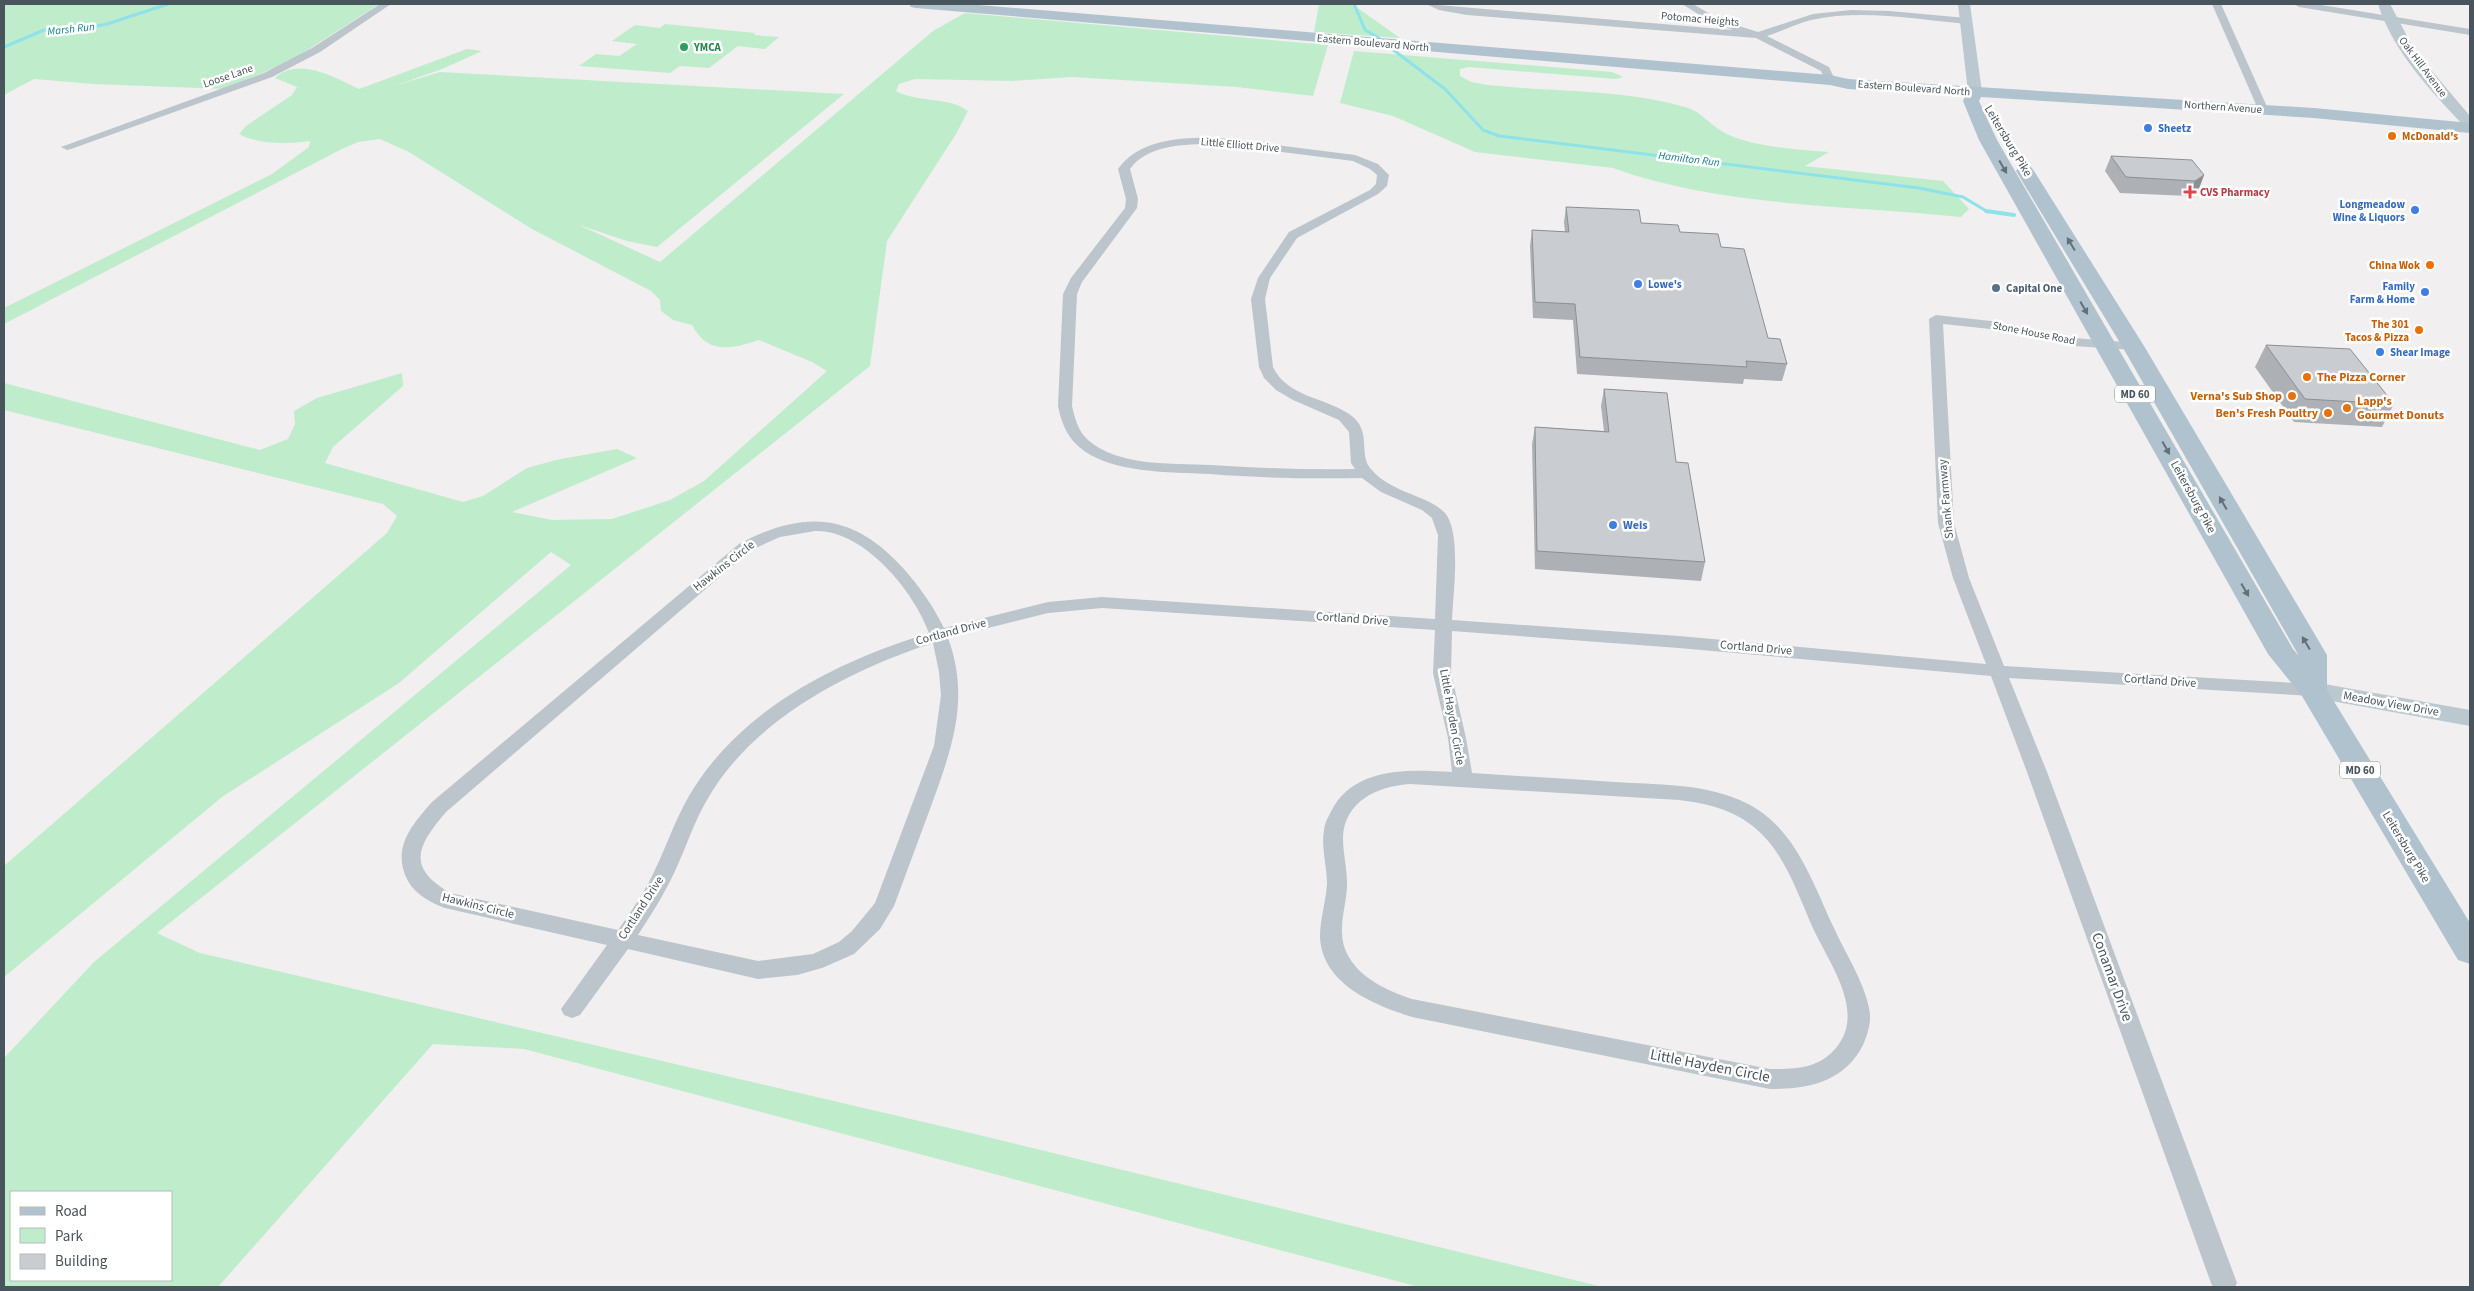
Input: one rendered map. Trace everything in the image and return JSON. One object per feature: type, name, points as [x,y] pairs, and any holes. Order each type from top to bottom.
[{"type":"main road","name":"Eastern Boulevard North","points":[[916,4],[1975,92]]},
{"type":"main road","points":[[1819,66],[1877,83],[1945,96],[1962,104],[1988,140]]},
{"type":"main road","name":"Northern Avenue","points":[[1975,92],[2263,109],[2470,128]]},
{"type":"main road","name":"Leitersburg Pike","points":[[2312,690],[2313,655],[2133,346],[2006,141],[1987,104],[1975,92],[1971,101],[1988,140],[2282,654],[2312,690],[2470,952]]},
{"type":"main road","points":[[2453,106],[2470,114]]},
{"type":"street","name":"Loose Lane","points":[[67,147],[268,75],[316,50],[386,4]]},
{"type":"street","name":"Potomac Heights","points":[[1431,4],[1442,8],[1467,12],[1758,35]]},
{"type":"street","points":[[1687,4],[1701,15],[1716,22],[1758,35],[1825,69],[1830,80]]},
{"type":"street","points":[[1964,4],[1975,92]]},
{"type":"street","points":[[2216,4],[2263,109]]},
{"type":"street","points":[[2299,4],[2470,32]]},
{"type":"street","name":"Oak Hill Avenue","points":[[2384,4],[2389,18],[2414,58],[2470,124]]},
{"type":"street","points":[[1758,35],[1774,31],[1797,21],[1846,13],[1879,13],[1966,21]]},
{"type":"street","name":"Little Elliott Drive","points":[[1201,140],[1355,158],[1367,162],[1381,172],[1383,184],[1374,192],[1308,225],[1293,235],[1264,278],[1258,299],[1266,367],[1271,378],[1298,397],[1334,411],[1352,425],[1356,431],[1359,463],[1366,473],[1293,475],[1149,466],[1129,463],[1091,450],[1072,431],[1066,421],[1065,406],[1070,294],[1076,281],[1131,208],[1132,199],[1124,169],[1130,159],[1175,143],[1201,140]]},
{"type":"street","name":"Stone House Road","points":[[1936,318],[2000,326],[2074,342],[2133,346]]},
{"type":"street","name":"Shank Farmway","points":[[1936,318],[1943,490],[1948,536],[1961,578],[1997,671]]},
{"type":"street","points":[[1366,473],[1386,489],[1428,507],[1439,516],[1446,535],[1442,626]]},
{"type":"street","name":"Hawkins Circle","points":[[826,526],[854,532],[870,544],[900,574],[915,593],[939,633],[948,659],[951,691],[949,723],[943,746],[884,906],[874,924],[858,940],[837,954],[811,965],[787,969],[758,970],[621,940],[445,900],[427,891],[416,878],[410,860],[413,843],[422,825],[439,807],[734,555],[763,536],[803,527],[826,526]]},
{"type":"street","name":"Cortland Drive","points":[[572,1009],[621,940],[663,875],[689,811],[711,778],[735,750],[794,700],[860,662],[939,633],[1042,609],[1098,602],[1134,602],[1698,644],[1997,671],[2312,690]]},
{"type":"street","name":"Little Hayden Circle","points":[[1442,626],[1442,673],[1457,738],[1463,779]]},
{"type":"street","name":"Conamar Drive","points":[[1997,671],[2224,1283]]},
{"type":"street","name":"Meadow View Drive","points":[[2312,690],[2470,718]]},
{"type":"street","name":"Little Hayden Circle","points":[[1396,778],[1463,779],[1667,792],[1719,801],[1739,808],[1757,818],[1780,842],[1794,864],[1852,990],[1859,1012],[1853,1043],[1841,1058],[1816,1075],[1795,1079],[1770,1079],[1412,1008],[1386,1000],[1368,991],[1350,975],[1336,956],[1331,941],[1331,924],[1337,888],[1333,841],[1337,820],[1345,806],[1359,792],[1376,782],[1396,778]]},
{"type":"green space","points":[[4,4],[379,4],[292,60],[225,89],[94,84],[34,79],[4,95]]},
{"type":"green space","points":[[1319,4],[1352,4],[1400,38],[1314,32]]},
{"type":"green space","points":[[965,13],[1328,45],[1313,96],[1237,87],[1072,77],[1012,81],[915,79],[899,84],[896,91],[905,95],[951,103],[968,111],[956,134],[887,241],[870,366],[157,933],[200,953],[975,1134],[1603,1287],[1419,1287],[524,1049],[433,1044],[218,1287],[4,1287],[4,1058],[94,962],[571,565],[551,552],[399,683],[222,797],[4,977],[4,866],[387,533],[397,516],[383,504],[4,410],[4,383],[260,450],[288,439],[295,424],[294,411],[317,398],[402,373],[403,386],[333,447],[325,463],[463,502],[483,496],[527,468],[556,460],[617,449],[637,458],[512,512],[552,520],[612,519],[670,500],[704,481],[827,371],[812,362],[759,340],[730,347],[721,347],[705,341],[698,335],[692,325],[673,320],[661,311],[660,300],[651,291],[532,229],[409,152],[380,139],[358,142],[340,150],[4,324],[4,308],[272,174],[309,147],[310,141],[292,143],[264,142],[239,134],[246,126],[292,95],[297,87],[275,78],[284,72],[294,69],[305,69],[328,74],[359,89],[467,49],[482,51],[442,69],[394,86],[440,72],[844,94],[657,247],[627,241],[579,225],[660,262],[933,31]]},
{"type":"green space","name":"YMCA","points":[[665,24],[779,37],[765,49],[738,46],[709,68],[680,66],[670,73],[579,66],[596,54],[619,56],[637,44],[612,41],[635,25],[660,28]]},
{"type":"green space","points":[[1354,51],[1612,72],[1623,77],[1616,79],[1469,67],[1460,69],[1460,76],[1471,82],[1488,85],[1612,94],[1661,101],[1685,107],[1697,112],[1723,132],[1753,143],[1829,152],[1805,166],[1943,181],[1969,209],[1961,217],[1785,203],[1697,190],[1654,181],[1613,168],[1475,152],[1393,116],[1340,103]]},
{"type":"building","points":[[2111,156],[2192,160],[2204,175],[2195,181],[2126,177]]},
{"type":"building","name":"Lowe's","points":[[1566,207],[1639,210],[1641,223],[1678,225],[1680,232],[1718,234],[1721,247],[1744,249],[1768,338],[1780,339],[1787,364],[1746,361],[1747,367],[1580,357],[1575,304],[1535,302],[1532,230],[1569,232]]},
{"type":"building","points":[[2266,345],[2350,349],[2394,404],[2305,399]]},
{"type":"building","name":"Weis","points":[[1604,389],[1667,393],[1676,462],[1688,463],[1705,562],[1537,551],[1535,427],[1609,432]]},
{"type":"waterway","name":"Marsh Run","points":[[4,47],[44,30],[83,29],[107,24],[168,4]]},
{"type":"waterway","name":"Hamilton Run","points":[[1354,4],[1365,30],[1379,38]]},
{"type":"waterway","name":"Hamilton Run","points":[[1392,49],[1445,89],[1483,130],[1499,136],[1919,188],[1963,197],[1986,211]]},
{"type":"waterway","name":"Hamilton Run","points":[[1986,211],[2014,215]]},
{"type":"place","name":"YMCA","points":[[684,47]]},
{"type":"place","name":"Sheetz","points":[[2148,128]]},
{"type":"place","name":"McDonald's","points":[[2392,136]]},
{"type":"place","name":"CVS Pharmacy","points":[[2190,192]]},
{"type":"place","name":"Longmeadow Wine & Liquors","points":[[2415,210]]},
{"type":"place","name":"China Wok","points":[[2430,265]]},
{"type":"place","name":"Lowe's","points":[[1638,284]]},
{"type":"place","name":"Capital One","points":[[1996,288]]},
{"type":"place","name":"Family Farm & Home","points":[[2425,292]]},
{"type":"place","name":"The 301 Tacos & Pizza","points":[[2419,330]]},
{"type":"place","name":"Shear Image","points":[[2380,352]]},
{"type":"place","name":"The Pizza Corner","points":[[2307,377]]},
{"type":"place","name":"Verna's Sub Shop","points":[[2292,396]]},
{"type":"place","name":"Lapp's Gourmet Donuts","points":[[2347,408]]},
{"type":"place","name":"Ben's Fresh Poultry","points":[[2328,413]]},
{"type":"place","name":"Weis","points":[[1613,525]]}]
